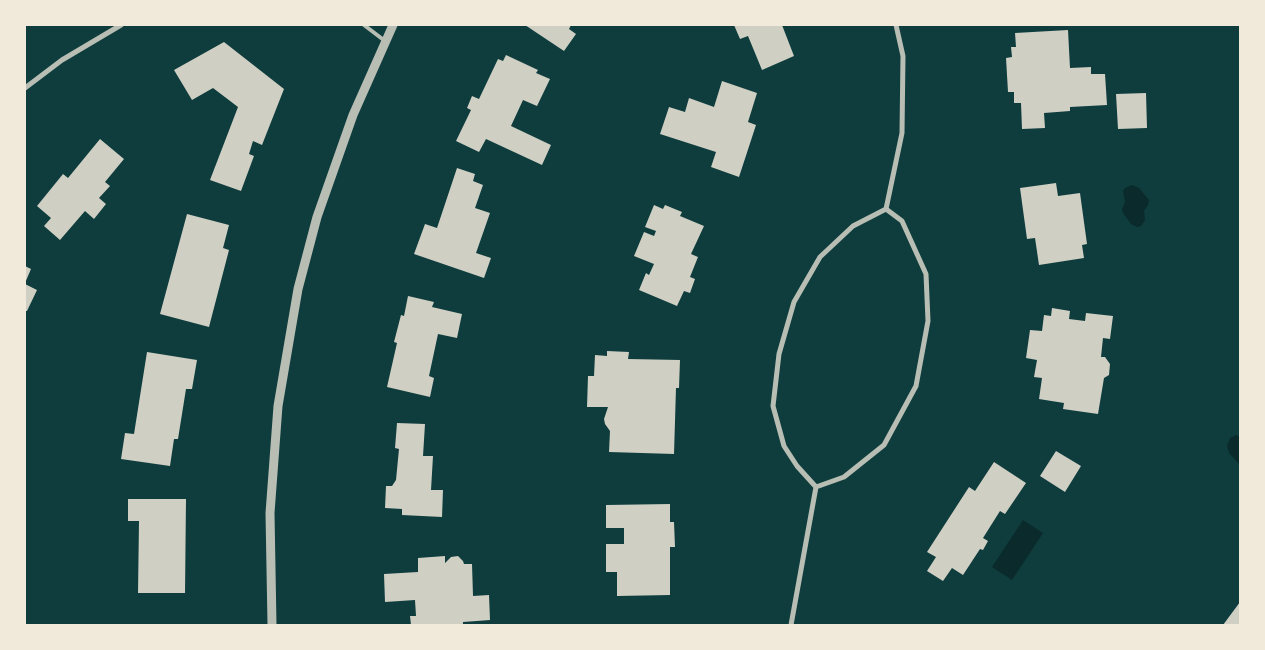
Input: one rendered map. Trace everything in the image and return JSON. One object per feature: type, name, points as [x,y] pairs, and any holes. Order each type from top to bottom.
[{"type":"street","points":[[25,88],[62,60],[121,25]]},
{"type":"street","points":[[272,625],[270,514],[278,406],[298,289],[317,217],[353,115],[393,25]]},
{"type":"street","points":[[886,209],[902,133],[903,56],[896,25]]},
{"type":"street","points":[[816,487],[797,466],[784,446],[773,406],[779,354],[794,302],[820,257],[853,226],[886,209]]},
{"type":"street","points":[[816,487],[844,477],[884,445],[916,386],[928,321],[926,274],[902,221],[886,209]]},
{"type":"street","points":[[791,625],[816,487]]},
{"type":"lane","points":[[364,25],[385,41]]},
{"type":"water","points":[[1132,185],[1139,188],[1149,200],[1144,211],[1145,220],[1141,226],[1137,227],[1131,224],[1122,209],[1125,202],[1123,191]]},
{"type":"water","points":[[1236,435],[1240,437],[1240,465],[1229,453],[1227,446],[1230,438]]},
{"type":"water","points":[[1023,520],[1043,533],[1012,580],[992,567]]},
{"type":"building","points":[[525,25],[571,25],[569,29],[576,34],[564,51]]},
{"type":"building","points":[[734,25],[782,25],[794,56],[762,70],[748,36],[740,39]]},
{"type":"building","points":[[1068,30],[1070,68],[1091,67],[1091,74],[1105,74],[1107,105],[1070,107],[1070,111],[1044,113],[1045,128],[1022,129],[1021,103],[1014,103],[1014,92],[1008,92],[1006,58],[1012,57],[1011,47],[1016,47],[1015,33]]},
{"type":"building","points":[[224,42],[284,89],[262,145],[253,141],[249,154],[254,156],[241,191],[210,180],[238,107],[213,88],[192,100],[174,70]]},
{"type":"building","points":[[506,55],[538,70],[536,73],[550,79],[537,106],[523,100],[511,126],[551,145],[542,165],[486,139],[479,152],[456,141],[471,110],[467,108],[472,96],[479,99],[498,59],[503,61]]},
{"type":"building","points":[[722,81],[757,93],[748,122],[756,125],[739,177],[711,167],[716,152],[660,134],[669,107],[685,112],[689,98],[714,107]]},
{"type":"building","points":[[1146,93],[1147,128],[1118,129],[1116,94]]},
{"type":"building","points":[[100,139],[124,159],[105,182],[110,186],[99,198],[106,204],[94,219],[85,211],[60,240],[44,226],[51,218],[37,206],[63,174],[68,178]]},
{"type":"building","points":[[457,168],[475,174],[473,181],[483,185],[475,208],[490,213],[476,253],[491,258],[484,278],[414,254],[425,224],[437,228]]},
{"type":"building","points":[[1056,183],[1058,196],[1080,193],[1087,244],[1082,245],[1084,258],[1039,265],[1035,238],[1027,239],[1020,188]]},
{"type":"building","points":[[654,205],[663,209],[665,205],[682,212],[680,216],[704,226],[691,254],[698,257],[690,277],[695,279],[690,293],[684,291],[677,306],[639,290],[646,273],[649,275],[654,264],[634,256],[644,232],[654,236],[656,231],[645,227]]},
{"type":"building","points":[[187,214],[229,225],[223,248],[229,250],[209,327],[160,314]]},
{"type":"building","points":[[25,266],[31,269],[25,283]]},
{"type":"building","points":[[25,284],[37,290],[27,311],[25,311]]},
{"type":"building","points":[[408,296],[434,302],[432,307],[462,314],[457,338],[438,334],[429,376],[434,378],[430,397],[387,387],[397,343],[394,342],[401,315],[404,316]]},
{"type":"building","points":[[1052,308],[1070,311],[1069,319],[1085,321],[1086,313],[1113,316],[1110,339],[1103,338],[1101,357],[1105,357],[1110,364],[1109,375],[1104,378],[1098,414],[1063,409],[1064,403],[1039,399],[1042,378],[1034,377],[1037,360],[1026,358],[1030,330],[1042,331],[1044,315],[1051,316]]},
{"type":"building","points":[[607,351],[629,352],[628,359],[680,360],[679,388],[676,388],[674,454],[609,452],[610,431],[604,419],[608,407],[587,407],[588,376],[594,376],[595,355],[607,356]]},
{"type":"building","points":[[147,352],[197,360],[192,389],[186,389],[178,439],[174,439],[170,466],[121,459],[125,433],[134,434]]},
{"type":"building","points":[[397,423],[425,424],[423,456],[433,456],[431,490],[443,490],[442,517],[402,515],[402,509],[385,508],[386,486],[392,486],[396,480],[399,449],[395,448]]},
{"type":"building","points":[[1056,451],[1081,466],[1065,492],[1040,476]]},
{"type":"building","points":[[994,462],[1026,483],[1005,514],[1000,511],[983,538],[988,541],[983,550],[980,549],[963,575],[952,568],[943,581],[927,571],[936,557],[927,552],[969,487],[975,491]]},
{"type":"building","points":[[128,499],[186,499],[185,593],[138,593],[139,521],[128,521]]},
{"type":"building","points":[[670,504],[670,522],[674,522],[675,547],[670,547],[670,595],[617,596],[617,572],[606,572],[606,544],[624,544],[624,528],[606,528],[606,505]]},
{"type":"building","points":[[445,556],[445,563],[451,557],[458,556],[464,564],[472,564],[473,596],[489,595],[490,620],[463,622],[463,625],[411,625],[410,616],[416,616],[415,600],[385,602],[384,574],[418,572],[418,558]]},
{"type":"building","points":[[1240,602],[1240,625],[1223,625]]}]
